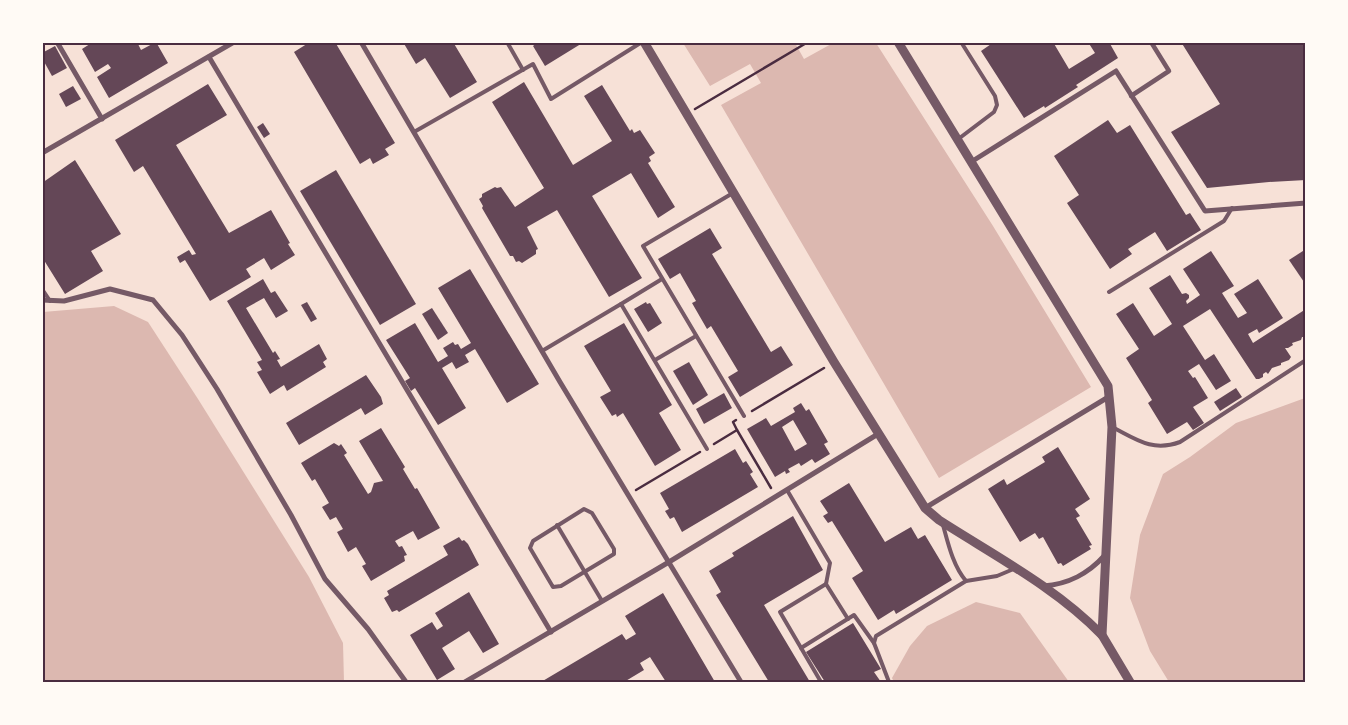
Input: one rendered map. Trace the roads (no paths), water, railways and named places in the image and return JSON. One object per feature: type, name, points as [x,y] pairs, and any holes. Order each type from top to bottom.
[{"type":"street","points":[[57,42],[102,119]]},
{"type":"street","points":[[42,153],[234,42]]},
{"type":"street","points":[[361,42],[464,220],[742,682]]},
{"type":"street","points":[[643,42],[834,362],[925,508],[943,522],[1016,568],[1071,606],[1102,635],[1130,682]]},
{"type":"street","points":[[898,42],[1108,386],[1112,427],[1102,635]]},
{"type":"street","points":[[1130,96],[1169,71],[1151,42]]},
{"type":"street","points":[[209,57],[552,632]]},
{"type":"street","points":[[971,162],[1116,71],[1130,96],[1205,211],[1306,203]]},
{"type":"street","points":[[42,300],[64,301],[110,289],[153,300],[182,335],[217,389],[291,515],[325,579],[368,629],[406,682]]},
{"type":"street","points":[[925,508],[1110,396]]},
{"type":"street","points":[[465,682],[669,562],[878,434]]},
{"type":"street","points":[[1043,586],[1063,583],[1081,576],[1098,564],[1105,555]]},
{"type":"lane","points":[[507,42],[523,70]]},
{"type":"lane","points":[[414,132],[533,64],[552,100],[643,42]]},
{"type":"lane","points":[[957,140],[994,112],[998,106],[994,96],[961,42]]},
{"type":"lane","points":[[734,193],[643,246],[744,416]]},
{"type":"lane","points":[[1109,292],[1224,222],[1232,208]]},
{"type":"lane","points":[[542,351],[662,279]]},
{"type":"lane","points":[[42,289],[50,300]]},
{"type":"lane","points":[[621,304],[707,448]]},
{"type":"lane","points":[[654,360],[696,336]]},
{"type":"lane","points":[[1112,427],[1152,446],[1160,447],[1180,442],[1306,360]]},
{"type":"lane","points":[[786,490],[830,563],[826,584],[848,620]]},
{"type":"lane","points":[[584,509],[588,510],[606,535],[614,549],[614,554],[561,586],[553,586],[530,548],[530,544],[557,525],[584,509]]},
{"type":"lane","points":[[943,522],[952,556],[962,577],[966,581]]},
{"type":"lane","points":[[557,525],[602,601]]},
{"type":"lane","points":[[874,644],[876,636],[966,581],[997,576],[1016,568]]},
{"type":"lane","points":[[821,682],[780,612],[826,584]]},
{"type":"lane","points":[[801,648],[854,615],[874,644],[889,682]]}]
